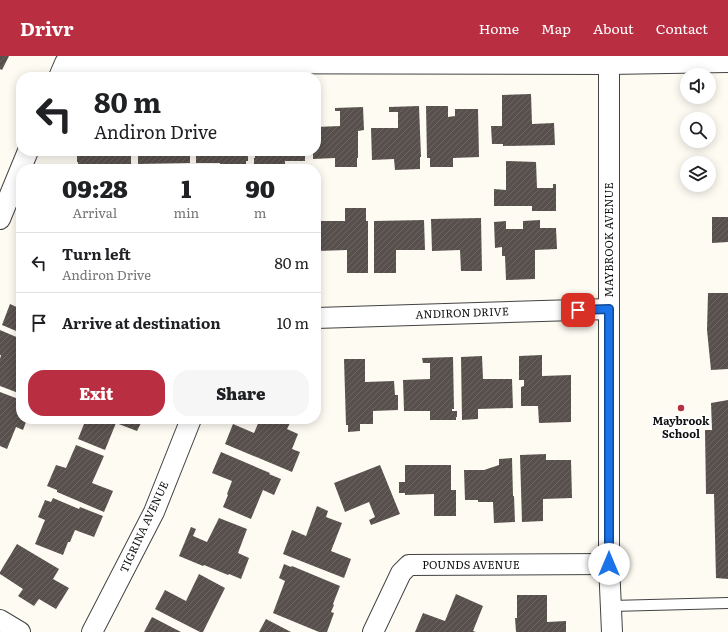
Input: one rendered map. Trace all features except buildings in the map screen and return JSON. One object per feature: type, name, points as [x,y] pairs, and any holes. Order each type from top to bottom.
[{"type":"street","points":[[62,70],[728,62]]},
{"type":"street","name":"MAYBROOK AVENUE","points":[[609,64],[609,564],[612,632]]},
{"type":"street","points":[[0,218],[16,180]]},
{"type":"street","name":"ANDIRON DRIVE","points":[[321,318],[609,309]]},
{"type":"street","name":"TIGRINA AVENUE","points":[[92,632],[154,512],[189,424]]},
{"type":"street","name":"POUNDS AVENUE","points":[[373,632],[401,573],[409,565],[609,564]]},
{"type":"street","points":[[0,620],[20,632]]},
{"type":"lane","points":[[611,606],[728,603]]},
{"type":"place","name":"Maybrook School","points":[[681,408]]},
{"type":"route","points":[[578,310],[609,309],[609,564]]}]
